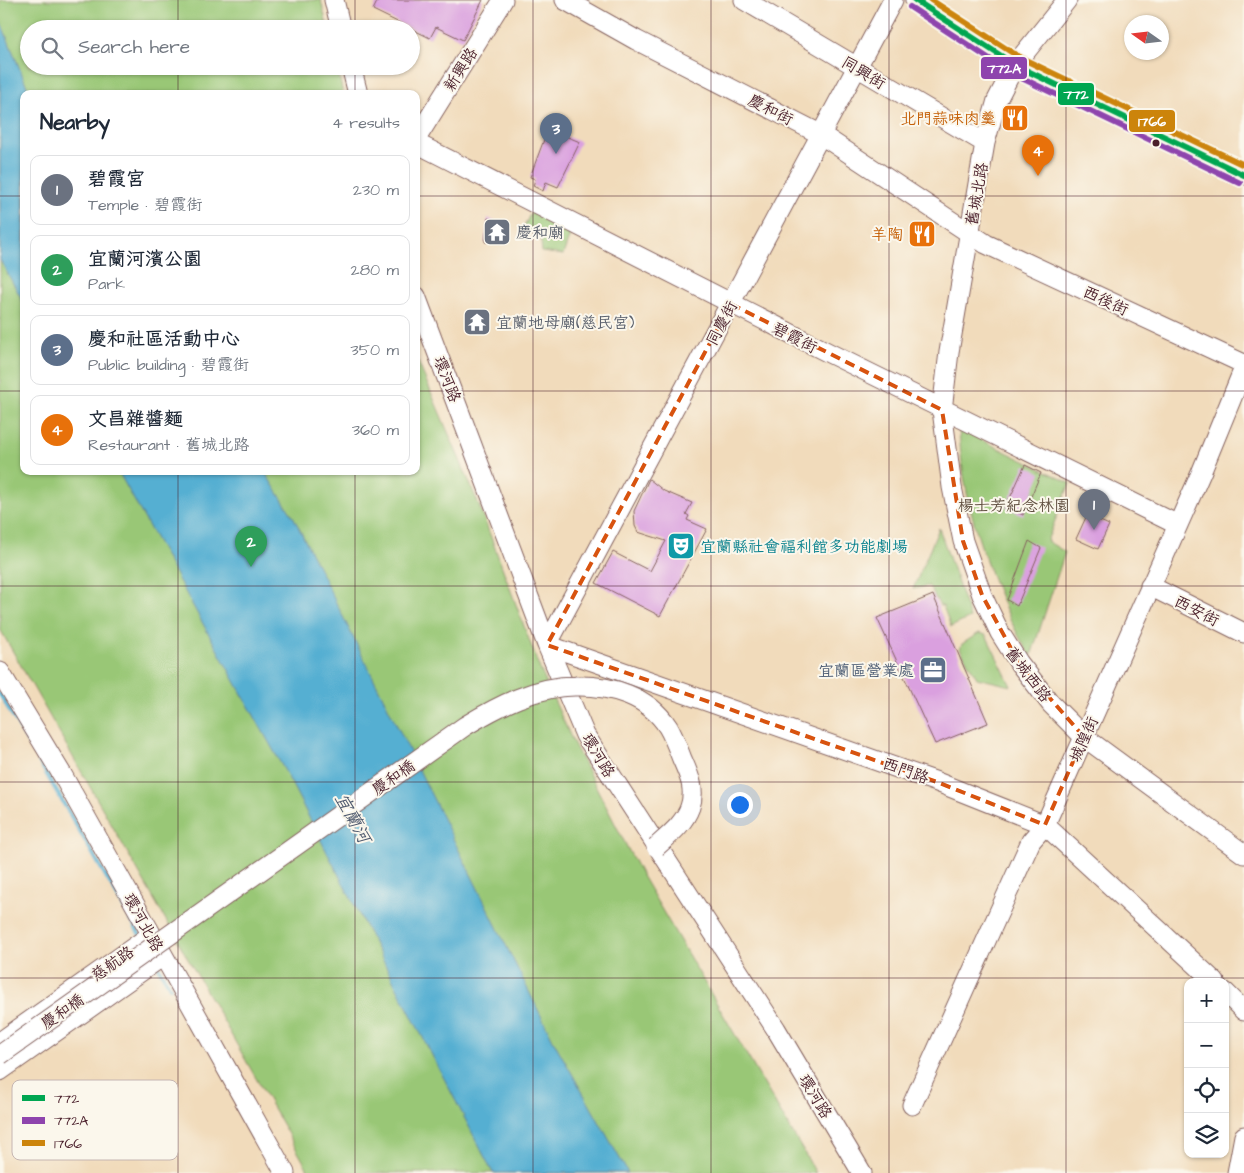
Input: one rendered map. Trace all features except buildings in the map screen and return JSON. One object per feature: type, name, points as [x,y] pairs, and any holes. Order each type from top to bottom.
[{"type":"street","points":[[334,0],[339,20]]},
{"type":"street","name":"新興路","points":[[420,135],[503,0]]},
{"type":"street","name":"慶和街","points":[[565,0],[636,40],[820,134],[968,233]]},
{"type":"street","name":"同興街","points":[[744,0],[985,143]]},
{"type":"street","name":"同慶街","points":[[547,644],[893,0]]},
{"type":"street","points":[[915,0],[1015,65],[1244,175]]},
{"type":"street","name":"舊城北路","points":[[942,410],[949,352],[968,233],[985,143],[997,100],[1015,65],[1066,0]]},
{"type":"street","points":[[353,75],[357,90]]},
{"type":"street","name":"碧霞街","points":[[420,143],[731,304],[942,410],[1178,525]]},
{"type":"street","name":"西後街","points":[[968,233],[986,244],[1244,366]]},
{"type":"street","name":"環河路","points":[[420,307],[547,644],[585,735],[776,1029],[862,1173]]},
{"type":"street","name":"城隍街","points":[[912,1105],[1031,841],[1045,825],[1178,525],[1244,366]]},
{"type":"street","name":"舊城西路","points":[[942,410],[952,487],[961,532],[982,595],[1000,633],[1019,663],[1051,704],[1084,737],[1244,854]]},
{"type":"street","name":"西安街","points":[[1150,586],[1244,633]]},
{"type":"street","name":"西門路","points":[[547,644],[928,778],[1045,825],[1211,978]]},
{"type":"street","name":"環河北路","points":[[0,672],[63,776],[285,1173]]},
{"type":"street","name":"慶和橋","points":[[0,1055],[465,726],[504,705],[543,690],[574,686],[616,690],[645,704],[664,720],[670,729],[691,780],[692,795],[686,816],[656,847]]},
{"type":"street","name":"慈航路","points":[[0,1042],[151,935]]},
{"type":"street","name":"慈航路","points":[[0,1071],[163,956]]},
{"type":"street","points":[[1229,996],[1244,1011]]},
{"type":"street","points":[[1237,1173],[1244,1136]]},
{"type":"highlighted area","points":[[731,304],[942,410],[963,541],[982,595],[1019,663],[1084,737],[1045,825],[937,782],[547,645]]},
{"type":"green space","points":[[0,0],[321,0],[326,20],[20,20],[20,75],[339,75],[342,90],[20,90],[20,475],[420,475],[420,366],[479,505],[540,669],[574,744],[641,874],[816,1173],[310,1173],[0,629]]},
{"type":"green space","points":[[532,210],[572,229],[563,255],[542,252],[540,233],[522,231]]},
{"type":"green space","name":"楊士芳紀念林園","points":[[959,429],[1070,483],[1047,541],[1065,552],[1031,656],[1018,635],[992,577],[978,536],[963,473]]},
{"type":"green space","points":[[939,528],[970,618],[951,627],[943,606],[940,606],[929,586],[913,589]]},
{"type":"green space","points":[[979,633],[986,635],[1011,686],[977,678],[960,649],[962,644]]},
{"type":"water","points":[[0,20],[20,69],[20,75],[22,75],[28,90],[20,90],[20,296],[0,260]]},
{"type":"water","name":"宜蘭河","points":[[120,475],[267,475],[294,518],[553,1040],[628,1173],[493,1173],[286,773]]},
{"type":"waterway","points":[[0,694],[140,935]]},
{"type":"waterway","points":[[157,965],[170,987]]},
{"type":"transit line","name":"772","points":[[915,0],[1015,65],[1244,175]]},
{"type":"transit line","name":"1766","points":[[931,0],[1019,57],[1244,165]]},
{"type":"transit line","name":"772A","points":[[910,7],[1011,73],[1240,183]]},
{"type":"place","name":"北門蒜味肉羹","points":[[1015,118]]},
{"type":"place","name":"慶和社區活動中心","points":[[556,154]]},
{"type":"place","name":"文昌雜醬麵","points":[[1038,176]]},
{"type":"place","name":"慶和廟","points":[[497,232]]},
{"type":"place","name":"羊陶","points":[[922,234]]},
{"type":"place","name":"宜蘭地母廟(慈民宮)","points":[[477,322]]},
{"type":"place","name":"碧霞宮","points":[[1094,530]]},
{"type":"place","name":"宜蘭縣社會福利館多功能劇場","points":[[681,546]]},
{"type":"place","name":"宜蘭河濱公園","points":[[251,567]]},
{"type":"place","name":"宜蘭區營業處","points":[[933,670]]}]
